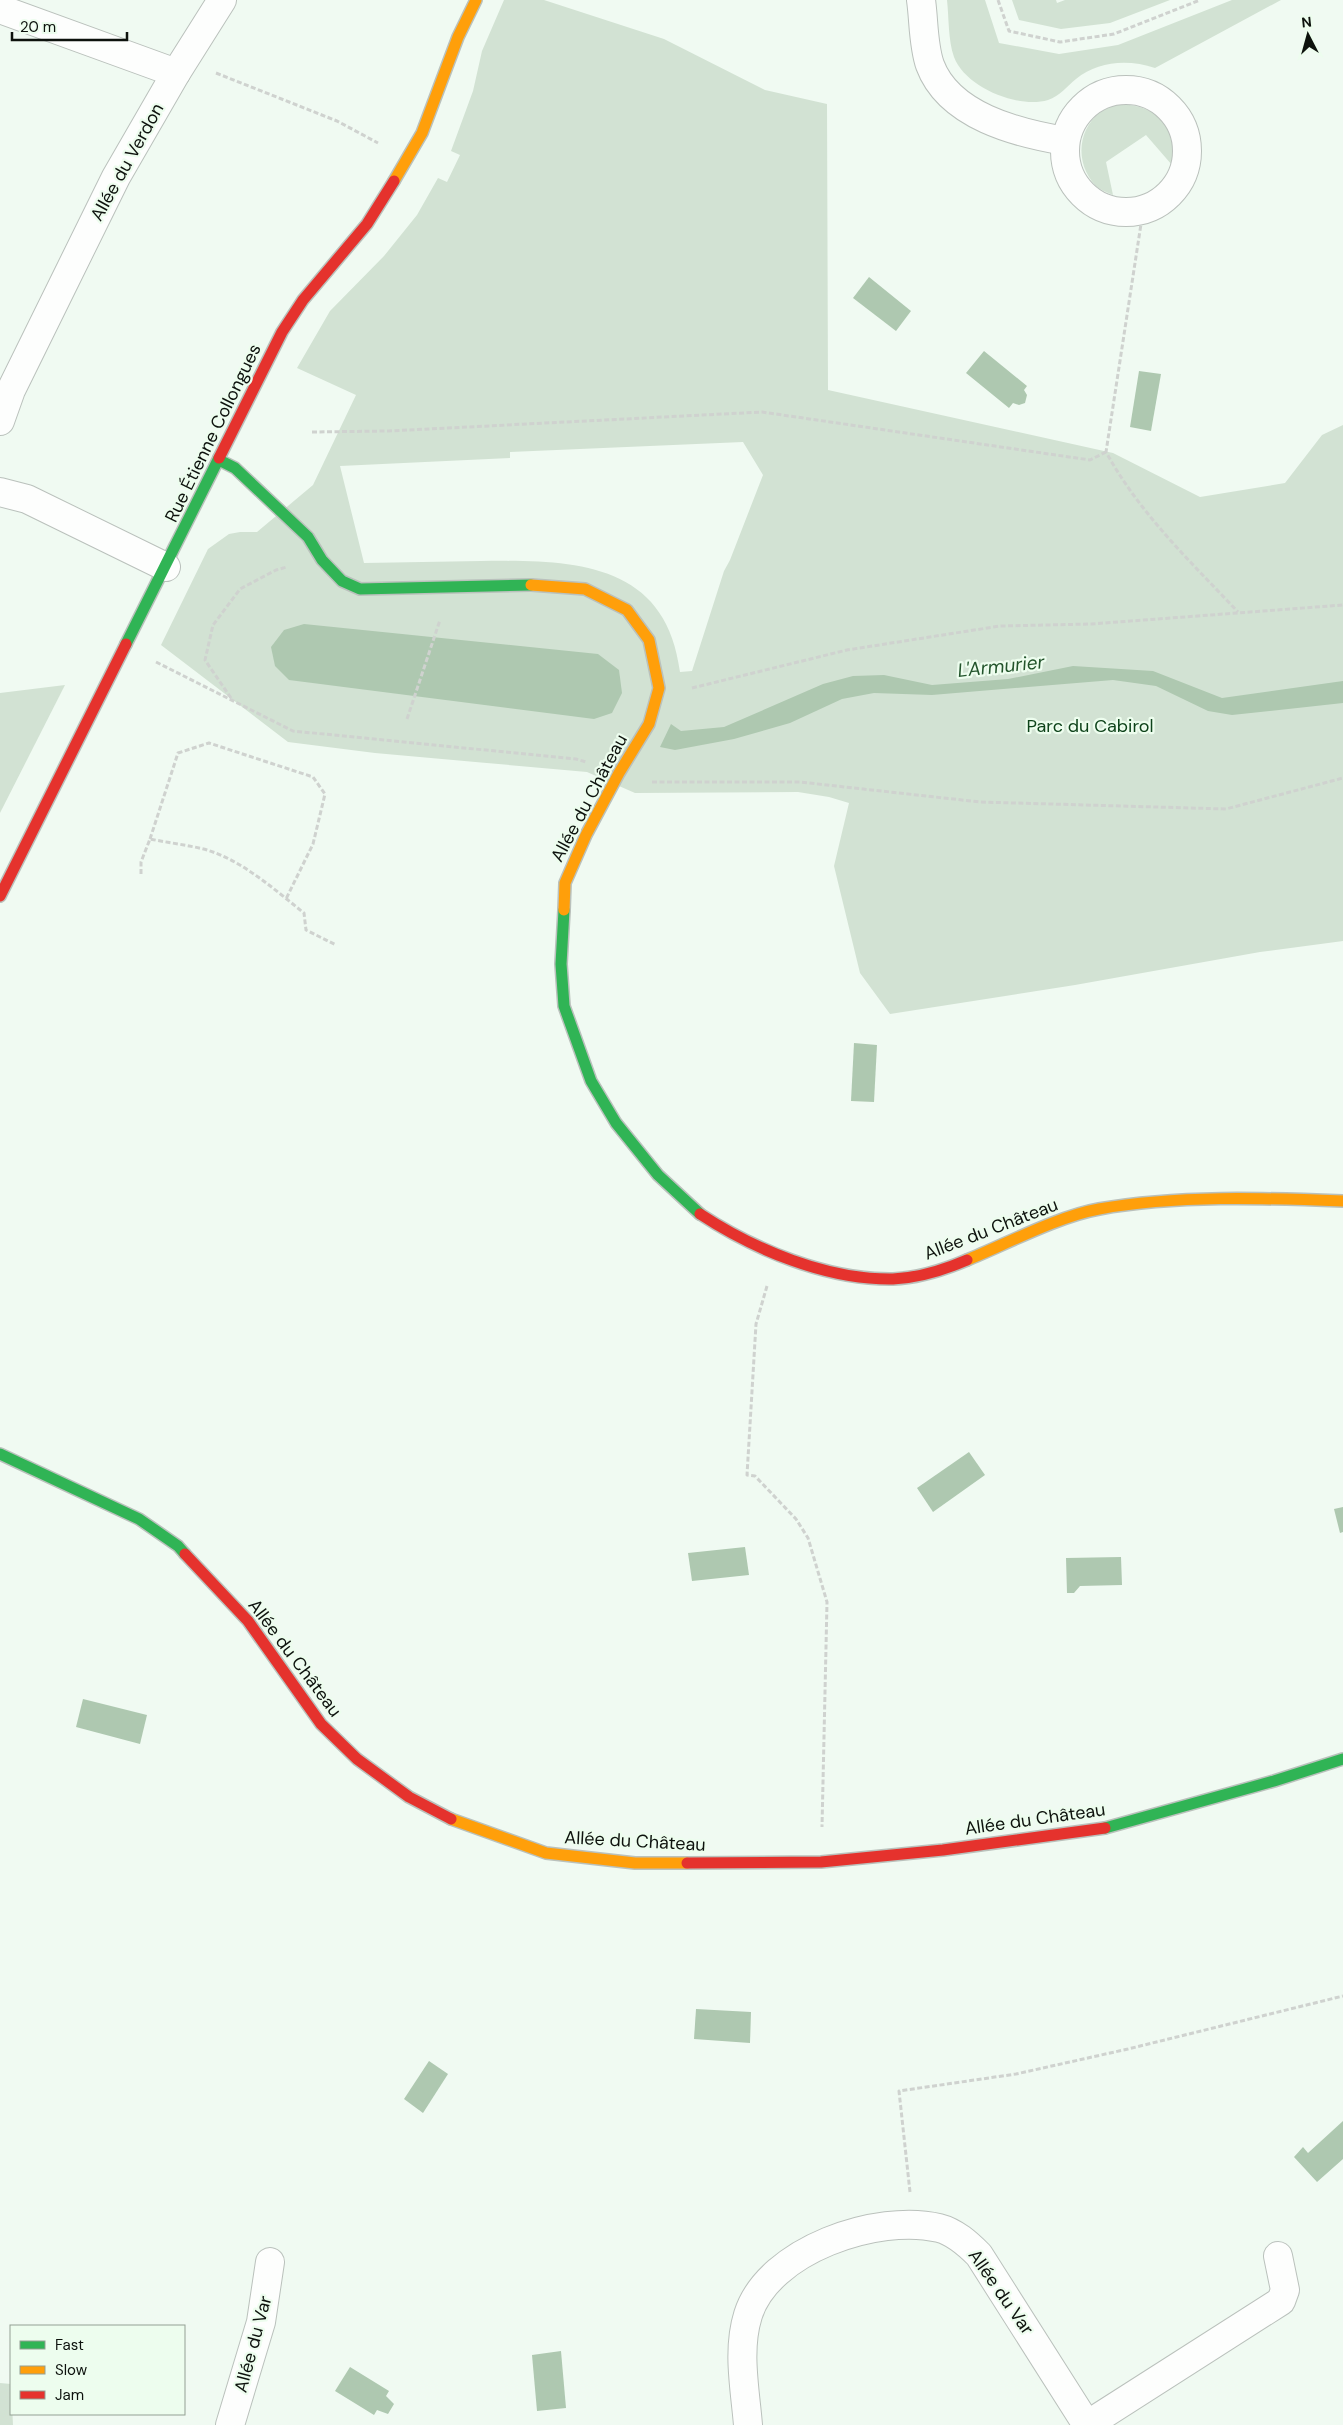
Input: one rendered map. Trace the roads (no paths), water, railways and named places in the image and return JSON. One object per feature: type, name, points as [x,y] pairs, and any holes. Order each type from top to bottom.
[{"type":"street","name":"Allée du Verdon","points":[[0,421],[11,390],[116,177],[176,73],[222,0]]},
{"type":"street","name":"Rue Étienne Collongues","points":[[0,896],[287,324],[303,300],[367,224],[422,133],[458,36],[476,0]]},
{"type":"street","points":[[921,0],[930,64],[937,78],[961,104],[992,121],[1024,133],[1065,141]]},
{"type":"street","points":[[0,9],[176,73]]},
{"type":"street","points":[[1128,89],[1149,93],[1168,105],[1181,122],[1188,143],[1187,165],[1178,185],[1162,201],[1143,211],[1118,213],[1095,204],[1076,188],[1066,166],[1065,141],[1072,120],[1077,114],[1087,103],[1106,92],[1128,89]]},
{"type":"street","name":"Allée du Château","points":[[219,460],[235,468],[308,537],[322,560],[342,581],[360,589],[524,584],[585,589],[627,610],[648,640],[659,688],[649,724],[619,772],[586,835],[565,883],[561,964],[564,1006],[575,1041],[591,1081],[616,1123],[658,1175],[700,1214],[723,1229],[777,1254],[856,1277],[894,1279],[927,1273],[958,1264],[1063,1220],[1098,1209],[1179,1201],[1267,1198],[1343,1201]]},
{"type":"street","points":[[0,492],[27,499],[166,567]]},
{"type":"street","name":"Allée du Château","points":[[0,1454],[139,1519],[178,1546],[248,1621],[322,1724],[357,1758],[409,1797],[459,1823],[546,1853],[636,1863],[821,1862],[943,1850],[1102,1829],[1265,1784],[1343,1759]]},
{"type":"street","name":"Allée du Var","points":[[748,2425],[742,2352],[748,2314],[768,2280],[800,2254],[822,2243],[877,2228],[913,2225],[940,2228],[962,2239],[979,2255],[1087,2425],[1281,2301],[1285,2290],[1278,2256]]},
{"type":"street","name":"Allée du Var","points":[[230,2425],[261,2322],[270,2262]]},
{"type":"water label","name":"L'Armurier","points":[[1001,666]]},
{"type":"park label","name":"Parc du Cabirol","points":[[1090,726]]}]
